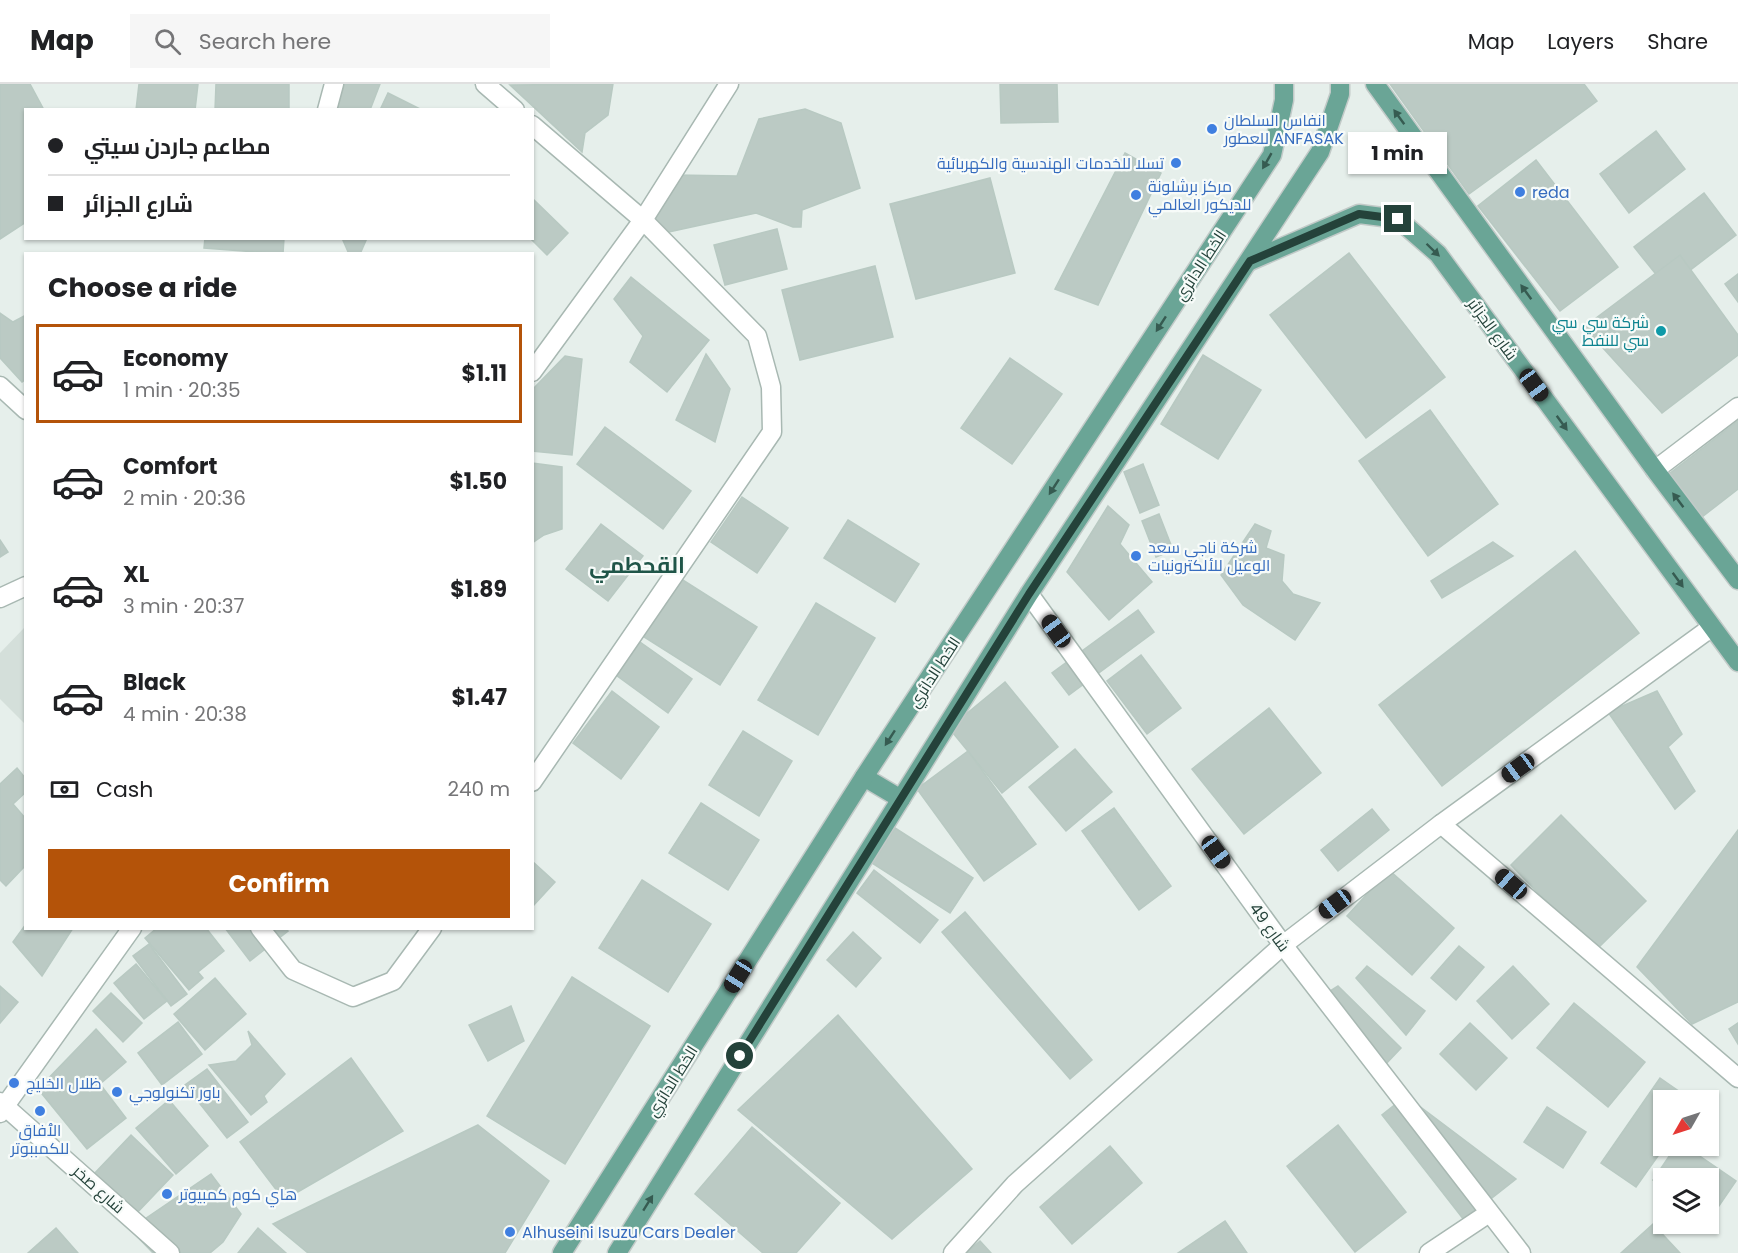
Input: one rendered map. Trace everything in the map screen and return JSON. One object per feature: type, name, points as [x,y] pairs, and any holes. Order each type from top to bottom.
[{"type":"main road","name":"الخط الدائري","points":[[562,1253],[864,777],[1272,155],[1284,100],[1284,84]]},
{"type":"main road","points":[[617,1253],[1029,594],[1320,152],[1340,94],[1340,84]]},
{"type":"main road","points":[[1375,84],[1655,470],[1738,580]]},
{"type":"main road","name":"شارع الجزائر","points":[[1250,261],[1359,214],[1398,219],[1438,254],[1738,662]]},
{"type":"main road","points":[[864,777],[901,800]]},
{"type":"street","points":[[328,108],[334,84]]},
{"type":"street","points":[[485,84],[513,108]]},
{"type":"street","points":[[534,369],[643,220],[729,84]]},
{"type":"street","points":[[534,127],[643,220],[757,336],[771,387],[772,432],[534,779]]},
{"type":"street","points":[[0,386],[24,409]]},
{"type":"street","points":[[1655,470],[1738,407]]},
{"type":"street","points":[[0,598],[24,587]]},
{"type":"street","name":"شارع 49","points":[[1029,594],[1283,945],[1521,1253]]},
{"type":"street","points":[[953,1253],[1015,1184],[1283,945],[1441,824],[1712,627]]},
{"type":"street","points":[[1441,824],[1738,1078]]},
{"type":"street","points":[[2,1107],[131,930]]},
{"type":"street","points":[[262,930],[294,970],[353,997],[393,981],[431,930]]},
{"type":"street","name":"شارع صخر","points":[[2,1107],[170,1253]]},
{"type":"street","points":[[1429,1253],[1490,1213]]},
{"type":"shaded area","points":[[24,628],[24,723],[0,699],[0,653]]},
{"type":"building","points":[[0,84],[30,84],[43,108],[24,108],[24,223],[0,239]]},
{"type":"building","points":[[139,84],[198,84],[195,108],[136,108]]},
{"type":"building","points":[[216,84],[289,84],[289,108],[215,108]]},
{"type":"building","points":[[330,84],[380,84],[371,108],[321,108]]},
{"type":"building","points":[[613,84],[608,115],[585,133],[582,152],[510,85]]},
{"type":"building","points":[[1000,84],[1057,84],[1058,122],[1001,123]]},
{"type":"building","points":[[1390,84],[1584,84],[1597,101],[1469,194]]},
{"type":"building","points":[[388,93],[418,108],[381,108]]},
{"type":"building","points":[[805,109],[841,123],[860,188],[802,210],[801,227],[793,227],[756,213],[646,237],[676,175],[737,176],[759,119]]},
{"type":"building","points":[[1656,131],[1685,169],[1629,213],[1600,174]]},
{"type":"building","points":[[1125,153],[1161,173],[1098,305],[1055,289]]},
{"type":"building","points":[[1536,160],[1618,267],[1560,311],[1478,206]]},
{"type":"building","points":[[990,178],[1015,273],[916,299],[890,204]]},
{"type":"building","points":[[1704,193],[1736,235],[1667,288],[1634,247]]},
{"type":"building","points":[[534,200],[568,233],[547,255],[532,240],[534,240]]},
{"type":"building","points":[[777,229],[787,269],[725,285],[714,245]]},
{"type":"building","points":[[205,240],[284,240],[283,252],[204,248]]},
{"type":"building","points":[[343,240],[366,240],[361,252],[348,252]]},
{"type":"building","points":[[1349,253],[1445,377],[1366,438],[1270,315]]},
{"type":"building","name":"شركة سي سي سي للنفط","points":[[1680,255],[1738,335],[1738,355],[1662,413],[1584,327]]},
{"type":"building","points":[[875,266],[893,337],[800,360],[782,290]]},
{"type":"building","points":[[1738,274],[1738,302],[1725,284]]},
{"type":"building","points":[[631,277],[709,340],[667,392],[630,362],[643,336],[614,299]]},
{"type":"building","points":[[0,313],[13,322],[24,316],[24,380],[22,382],[0,358]]},
{"type":"building","points":[[706,354],[730,389],[715,442],[676,420]]},
{"type":"building","points":[[1203,355],[1261,390],[1218,459],[1161,424]]},
{"type":"building","points":[[565,356],[582,359],[572,455],[534,451],[534,388]]},
{"type":"building","points":[[1010,358],[1062,394],[1012,464],[961,428]]},
{"type":"building","points":[[1430,410],[1498,504],[1428,556],[1359,461]]},
{"type":"building","points":[[1738,421],[1738,489],[1702,517],[1669,474]]},
{"type":"building","points":[[605,427],[691,491],[663,529],[577,464]]},
{"type":"building","points":[[534,463],[562,467],[562,529],[544,535],[534,542]]},
{"type":"building","points":[[1143,464],[1159,505],[1140,513],[1124,472]]},
{"type":"building","points":[[742,497],[788,528],[757,573],[711,542]]},
{"type":"building","points":[[1108,506],[1129,525],[1120,544],[1152,582],[1109,620],[1067,572]]},
{"type":"building","points":[[1159,514],[1173,550],[1156,557],[1142,521]]},
{"type":"building","points":[[848,520],[919,564],[895,602],[824,558]]},
{"type":"building","points":[[601,524],[643,556],[608,601],[566,569]]},
{"type":"building","points":[[1255,524],[1271,531],[1266,548],[1284,555],[1282,581],[1293,594],[1320,603],[1295,640],[1243,605],[1221,575]]},
{"type":"building","points":[[0,540],[8,552],[0,557]]},
{"type":"building","points":[[1493,542],[1513,556],[1442,598],[1431,581]]},
{"type":"building","points":[[1575,551],[1639,633],[1442,786],[1379,705]]},
{"type":"building","points":[[678,577],[757,627],[720,685],[641,635]]},
{"type":"building","points":[[816,603],[875,638],[818,735],[758,700]]},
{"type":"building","points":[[1138,610],[1154,632],[1069,695],[1052,673]]},
{"type":"building","points":[[640,642],[692,679],[668,713],[616,675]]},
{"type":"building","points":[[1141,655],[1181,708],[1147,734],[1107,681]]},
{"type":"building","points":[[1005,682],[1058,747],[1002,793],[949,728]]},
{"type":"building","points":[[612,691],[659,727],[621,779],[573,743]]},
{"type":"building","points":[[1657,691],[1682,734],[1668,747],[1695,791],[1675,809],[1608,712]]},
{"type":"building","points":[[1269,708],[1321,773],[1244,834],[1192,769]]},
{"type":"building","points":[[743,731],[792,761],[759,816],[709,785]]},
{"type":"building","points":[[1075,749],[1112,792],[1066,831],[1029,787]]},
{"type":"building","points":[[968,751],[1036,844],[984,881],[917,789]]},
{"type":"building","points":[[17,768],[24,777],[24,794],[13,804],[24,817],[24,867],[6,886],[0,880],[0,784]]},
{"type":"building","points":[[701,803],[759,840],[728,890],[669,853]]},
{"type":"building","points":[[1114,808],[1171,886],[1139,910],[1082,831]]},
{"type":"building","points":[[1372,809],[1389,830],[1338,871],[1321,850]]},
{"type":"building","points":[[1561,815],[1646,901],[1595,951],[1511,865]]},
{"type":"building","points":[[895,828],[973,878],[950,913],[872,863]]},
{"type":"building","points":[[1738,830],[1738,1002],[1692,1024],[1637,967]]},
{"type":"building","points":[[534,863],[555,882],[534,905]]},
{"type":"building","points":[[874,870],[938,920],[920,943],[857,893]]},
{"type":"building","points":[[1389,870],[1454,928],[1412,975],[1347,916]]},
{"type":"building","points":[[642,880],[711,924],[668,992],[599,948]]},
{"type":"building","points":[[965,912],[1092,1060],[1070,1079],[942,932]]},
{"type":"building","points":[[24,927],[24,930],[72,930],[42,976],[13,942]]},
{"type":"building","points":[[155,930],[208,930],[224,951],[198,972],[203,978],[189,990],[145,938]]},
{"type":"building","points":[[227,930],[287,930],[288,931],[250,961]]},
{"type":"building","points":[[853,932],[881,958],[856,987],[827,960]]},
{"type":"building","points":[[149,944],[187,994],[171,1006],[133,956]]},
{"type":"building","points":[[1459,946],[1484,967],[1456,1000],[1431,978]]},
{"type":"building","points":[[136,964],[167,1001],[144,1019],[114,983]]},
{"type":"building","points":[[1367,966],[1425,1011],[1406,1035],[1356,978]]},
{"type":"building","points":[[1513,966],[1549,1004],[1512,1039],[1477,1001]]},
{"type":"building","points":[[572,977],[650,1026],[565,1164],[487,1116]]},
{"type":"building","points":[[215,978],[246,1014],[205,1050],[174,1014]]},
{"type":"building","points":[[0,986],[18,1002],[0,1023]]},
{"type":"building","points":[[1338,986],[1401,1048],[1382,1068],[1327,993]]},
{"type":"building","points":[[111,993],[142,1023],[123,1042],[93,1011]]},
{"type":"building","points":[[1574,1003],[1645,1062],[1608,1107],[1537,1048]]},
{"type":"building","points":[[511,1006],[524,1041],[488,1061],[469,1025]]},
{"type":"building","points":[[838,1015],[972,1169],[892,1239],[738,1110]]},
{"type":"building","points":[[178,1022],[202,1054],[162,1085],[138,1053]]},
{"type":"building","points":[[1470,1023],[1507,1058],[1476,1090],[1440,1054]]},
{"type":"building","points":[[1738,1023],[1738,1044],[1729,1029]]},
{"type":"building","points":[[96,1029],[126,1062],[100,1084],[126,1118],[87,1149],[38,1089]]},
{"type":"building","points":[[248,1031],[285,1074],[264,1096],[267,1102],[251,1115],[209,1065],[236,1061],[252,1045]]},
{"type":"building","points":[[351,1058],[403,1131],[284,1200],[240,1142]]},
{"type":"building","points":[[207,1069],[248,1122],[227,1138],[185,1085]]},
{"type":"building","points":[[1660,1078],[1677,1090],[1653,1090],[1653,1156],[1658,1156],[1636,1187],[1601,1163]]},
{"type":"building","points":[[1406,1096],[1516,1179],[1464,1220],[1382,1115]]},
{"type":"building","points":[[169,1100],[208,1146],[176,1174],[136,1128]]},
{"type":"building","points":[[1547,1107],[1586,1132],[1563,1168],[1524,1142]]},
{"type":"building","points":[[478,1125],[549,1181],[505,1253],[308,1253],[273,1224]]},
{"type":"building","points":[[1338,1125],[1406,1212],[1355,1252],[1287,1166]]},
{"type":"building","points":[[752,1127],[840,1203],[796,1253],[763,1253],[695,1194]]},
{"type":"building","points":[[131,1135],[173,1175],[135,1215],[93,1175]]},
{"type":"building","points":[[1110,1146],[1142,1183],[1072,1244],[1040,1207]]},
{"type":"building","points":[[1669,1156],[1700,1156],[1717,1168],[1661,1168]]},
{"type":"building","points":[[1719,1169],[1736,1181],[1719,1206]]},
{"type":"building","points":[[211,1174],[241,1214],[223,1242],[210,1253],[153,1253],[130,1229]]},
{"type":"building","points":[[1225,1221],[1247,1253],[1178,1253]]},
{"type":"building","points":[[1653,1224],[1653,1234],[1662,1234],[1680,1253],[1621,1253]]},
{"type":"building","points":[[56,1228],[78,1253],[28,1253]]},
{"type":"building","points":[[258,1228],[286,1253],[238,1253]]},
{"type":"building","points":[[980,1241],[991,1253],[966,1253]]},
{"type":"place","name":"انفاس السلطان للعطور ANFASAK","points":[[1212,129]]},
{"type":"place","name":"تسلا للخدمات الهندسية والكهربائية","points":[[1176,163]]},
{"type":"place","name":"reda","points":[[1520,192]]},
{"type":"place","name":"مركز برشلونة للديكور العالمي","points":[[1136,195]]},
{"type":"place","name":"شركة سي سي سي للنفط","points":[[1661,331]]},
{"type":"place","name":"شركة ناجي سعد الوعيل للألكترونيات","points":[[1136,556]]},
{"type":"place","name":"ظلال الخليج","points":[[14,1083]]},
{"type":"place","name":"باور تكنولوجي","points":[[117,1092]]},
{"type":"place","name":"الٱفاق للكمببوتر","points":[[40,1111]]},
{"type":"place","name":"هاي كوم كمبيوتر","points":[[167,1194]]},
{"type":"place","name":"Alhuseini Isuzu Cars Dealer","points":[[510,1232]]},
{"type":"district","name":"القحطمي","points":[[637,565]]},
{"type":"route","points":[[740,1056],[1029,594],[1250,261],[1359,214],[1398,219]]}]
